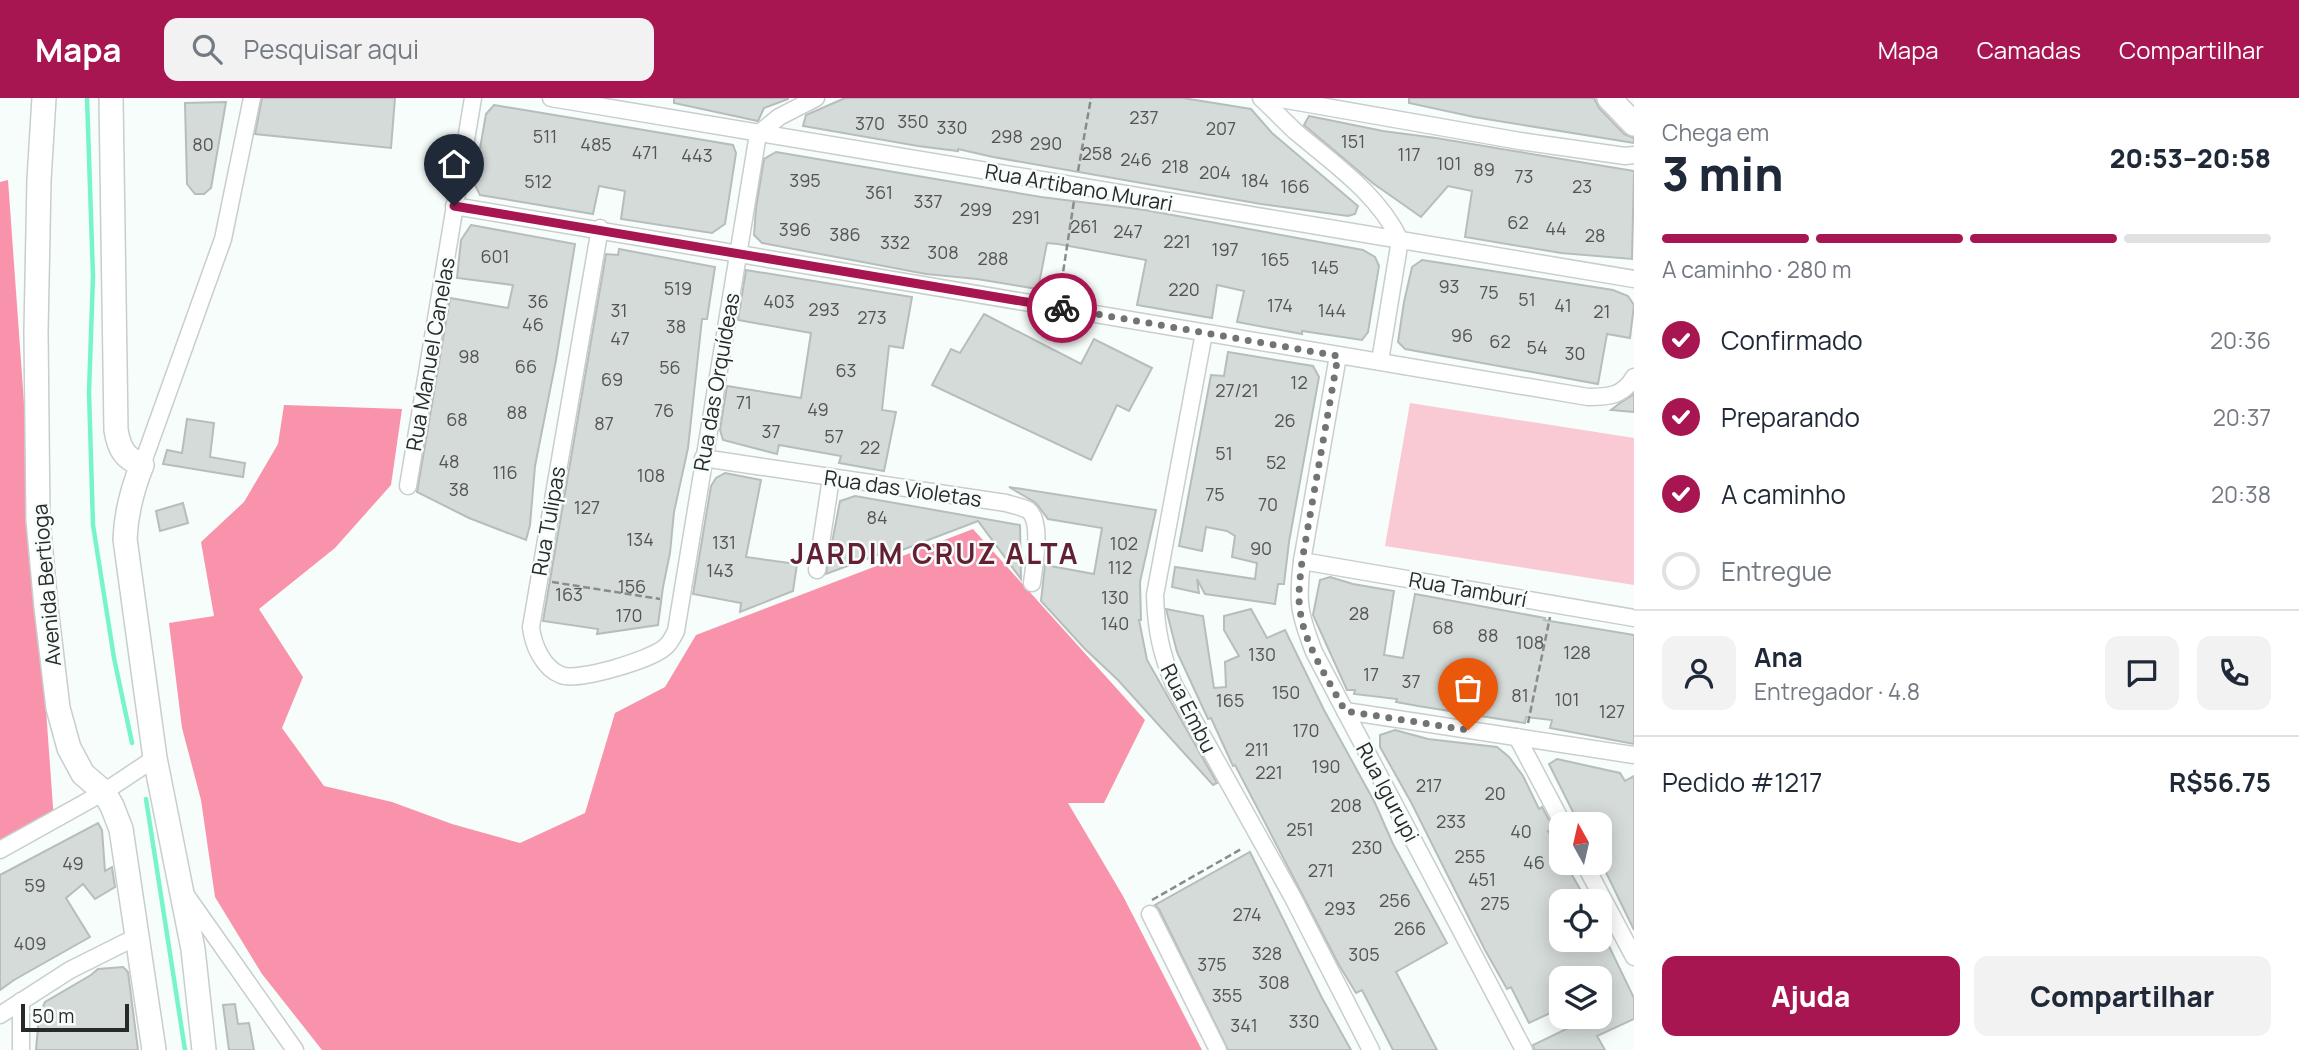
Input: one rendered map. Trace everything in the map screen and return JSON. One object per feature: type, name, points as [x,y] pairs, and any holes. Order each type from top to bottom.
[{"type":"street","name":"Avenida Bertioga","points":[[44,98],[36,331],[39,532],[58,708],[75,762],[82,774],[104,792],[121,829],[153,1050]]},
{"type":"street","points":[[111,98],[116,430],[118,444],[124,454],[142,465]]},
{"type":"street","points":[[204,1050],[193,949],[155,758],[125,539],[126,517],[131,494],[223,239],[252,98]]},
{"type":"street","name":"Rua Manuel Canelas","points":[[408,486],[473,98]]},
{"type":"street","name":"Rua Artibano Murari","points":[[551,98],[1634,279]]},
{"type":"street","points":[[758,134],[779,117],[816,98]]},
{"type":"street","points":[[1261,98],[1350,177],[1391,221],[1400,240],[1380,360]]},
{"type":"street","points":[[1275,98],[1520,141],[1634,155]]},
{"type":"street","points":[[1609,98],[1634,124]]},
{"type":"street","name":"Rua das Orquídeas","points":[[676,631],[758,134]]},
{"type":"street","points":[[454,206],[1588,397],[1613,396],[1625,390],[1634,378]]},
{"type":"street","name":"Rua Tulipas","points":[[600,229],[533,610],[532,638],[546,664],[553,671],[562,676],[573,677],[593,674],[655,654],[666,647],[676,631]]},
{"type":"street","name":"Rua Embu","points":[[1204,333],[1154,595],[1161,654],[1174,685],[1292,896],[1371,1050]]},
{"type":"street","name":"Rua Igurupi","points":[[1338,356],[1302,561],[1298,593],[1301,619],[1314,652],[1524,1050]]},
{"type":"street","name":"Rua das Violetas","points":[[703,458],[1006,503],[1027,510],[1032,515],[1037,530],[1032,583]]},
{"type":"street","points":[[817,570],[831,478]]},
{"type":"street","name":"Rua Tamburí","points":[[1302,561],[1634,618]]},
{"type":"street","points":[[1345,711],[1522,733],[1634,755]]},
{"type":"street","points":[[1522,733],[1558,812]]},
{"type":"street","points":[[0,850],[104,792],[155,758]]},
{"type":"street","points":[[1590,875],[1634,957]]},
{"type":"street","points":[[182,889],[295,1050]]},
{"type":"street","points":[[1150,914],[1218,1050]]},
{"type":"street","points":[[0,1015],[70,970],[138,936]]},
{"type":"street","points":[[21,1001],[21,1050]]},
{"type":"path","points":[[1058,308],[1091,98]]},
{"type":"path","points":[[546,580],[660,599]]},
{"type":"path","points":[[1522,733],[1550,617]]},
{"type":"path","points":[[1150,914],[1152,900],[1243,848]]},
{"type":"shaded area","points":[[8,180],[54,821],[0,852],[0,182]]},
{"type":"shaded area","points":[[1410,403],[1634,438],[1634,585],[1385,546]]},
{"type":"shaded area","points":[[284,405],[402,409],[391,485],[335,548],[259,609],[303,677],[282,728],[324,786],[392,802],[452,824],[520,843],[585,813],[615,713],[665,687],[696,635],[973,529],[1145,720],[1104,803],[1068,803],[1123,896],[1202,1050],[322,1050],[262,974],[215,897],[201,800],[182,728],[169,623],[214,616],[201,542],[244,502],[278,444]]},
{"type":"building","points":[[262,98],[395,98],[391,148],[255,134]]},
{"type":"building","points":[[674,98],[788,99],[764,108],[758,121],[674,103]]},
{"type":"building","points":[[845,98],[1183,98],[1251,109],[1272,133],[1358,206],[1355,214],[1348,216],[1261,204],[958,149],[918,146],[803,126],[806,115]]},
{"type":"building","points":[[1409,98],[1594,98],[1599,108],[1624,134],[1634,138],[1634,143],[1474,117],[1409,103]]},
{"type":"building","points":[[226,102],[211,188],[204,194],[195,194],[187,184],[185,103]]},
{"type":"building","points":[[494,105],[733,145],[736,153],[725,224],[712,233],[621,219],[625,191],[599,186],[593,214],[480,195],[474,183],[486,114]]},
{"type":"building","points":[[1309,116],[1383,131],[1634,171],[1632,259],[1561,253],[1465,237],[1472,191],[1448,186],[1421,217],[1374,184],[1304,125]]},
{"type":"building","points":[[776,152],[1041,197],[1145,210],[1363,250],[1375,257],[1379,266],[1368,332],[1362,340],[1302,331],[1302,334],[1237,322],[1244,291],[1217,285],[1212,318],[1137,305],[1146,260],[1058,244],[1047,243],[1038,289],[926,274],[762,243],[754,235],[756,208],[764,159]]},
{"type":"building","points":[[471,225],[575,244],[535,466],[530,525],[526,540],[469,518],[417,492],[450,298],[508,308],[513,285],[457,278],[461,240]]},
{"type":"building","points":[[619,249],[715,267],[707,319],[702,319],[688,448],[674,512],[658,625],[597,634],[598,629],[543,621],[606,254],[618,255]]},
{"type":"building","points":[[1422,260],[1613,290],[1628,296],[1634,305],[1630,338],[1607,334],[1598,384],[1405,349],[1398,342],[1404,302],[1412,267]]},
{"type":"building","points":[[746,270],[912,297],[903,348],[889,346],[882,410],[896,412],[884,471],[839,463],[841,456],[779,445],[777,454],[723,440],[720,430],[727,386],[801,398],[811,333],[738,320]]},
{"type":"building","points":[[984,314],[1081,364],[1094,339],[1152,368],[1129,411],[1117,405],[1091,460],[932,385],[951,349],[960,353]]},
{"type":"building","points":[[1228,352],[1313,366],[1319,377],[1284,584],[1278,584],[1275,604],[1205,594],[1197,579],[1199,593],[1172,587],[1175,567],[1255,579],[1257,563],[1232,557],[1235,536],[1227,531],[1206,527],[1202,551],[1179,546],[1211,375],[1224,376]]},
{"type":"building","points":[[1634,394],[1634,412],[1611,410],[1620,403]]},
{"type":"building","points":[[187,419],[214,423],[210,457],[245,463],[243,477],[163,464],[167,450],[182,453]]},
{"type":"building","points":[[725,473],[761,480],[746,557],[797,564],[793,591],[740,612],[741,603],[693,594],[711,486],[716,478]]},
{"type":"building","points":[[1009,487],[1156,510],[1140,582],[1139,620],[1147,660],[1217,783],[1213,785],[1118,680],[1041,601],[1045,565],[1094,574],[1102,528],[1048,519],[1036,503]]},
{"type":"building","points":[[855,496],[1020,525],[1021,579],[978,521],[897,552],[885,552],[826,574],[840,501]]},
{"type":"building","points":[[183,503],[188,523],[160,531],[156,511]]},
{"type":"building","points":[[1330,577],[1394,591],[1384,655],[1403,658],[1415,594],[1634,635],[1634,744],[1550,728],[1552,720],[1526,717],[1525,723],[1396,702],[1397,699],[1354,694],[1355,690],[1347,690],[1313,615],[1320,580]]},
{"type":"building","points":[[1166,609],[1203,616],[1214,688],[1226,687],[1225,662],[1239,656],[1224,630],[1224,616],[1251,609],[1267,638],[1285,630],[1324,710],[1375,803],[1393,844],[1447,943],[1396,972],[1437,1050],[1393,1050],[1362,990],[1356,993],[1235,765],[1233,766],[1211,718],[1208,719],[1177,652]]},
{"type":"building","points":[[1395,730],[1428,739],[1497,747],[1509,757],[1523,776],[1539,809],[1542,807],[1549,820],[1549,875],[1572,875],[1580,889],[1549,889],[1549,952],[1612,952],[1634,998],[1634,1019],[1597,1036],[1605,1050],[1534,1050],[1533,1045],[1566,1029],[1612,1029],[1612,966],[1549,966],[1549,1014],[1529,1023],[1511,987],[1507,989],[1485,950],[1412,804],[1380,747],[1380,735]]},
{"type":"building","points":[[1557,759],[1620,773],[1625,781],[1634,776],[1634,930],[1607,875],[1612,875],[1612,812],[1573,812],[1549,764]]},
{"type":"building","points":[[98,823],[102,830],[105,871],[112,867],[115,887],[95,899],[83,884],[66,898],[90,937],[0,990],[0,875]]},
{"type":"building","points":[[1250,852],[1322,998],[1351,1050],[1228,1050],[1155,905]]},
{"type":"building","points":[[123,967],[128,972],[138,1050],[36,1050],[39,1015],[45,1002],[98,969]]},
{"type":"building","points":[[235,1004],[238,1024],[249,1023],[254,1050],[229,1050],[223,1005]]},
{"type":"waterway","points":[[87,98],[93,276],[89,392],[93,525],[114,658],[132,743]]},
{"type":"waterway","points":[[146,799],[185,1050]]},
{"type":"way so far","points":[[1062,308],[1338,356],[1302,561],[1298,593],[1301,619],[1314,652],[1345,711],[1468,730]]},
{"type":"district","name":"JARDIM CRUZ ALTA","points":[[935,553]]},
{"type":"route","points":[[454,206],[1062,308]]}]
